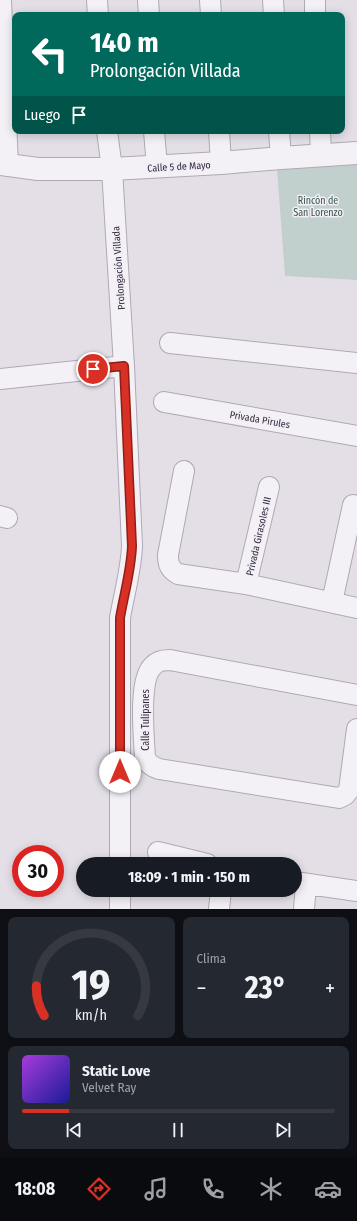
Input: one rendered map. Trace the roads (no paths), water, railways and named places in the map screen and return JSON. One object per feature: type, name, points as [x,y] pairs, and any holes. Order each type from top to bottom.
[{"type":"street","points":[[1,0],[4,165]]},
{"type":"street","points":[[97,0],[98,12]]},
{"type":"street","points":[[148,0],[148,12]]},
{"type":"street","points":[[210,0],[211,12]]},
{"type":"street","points":[[273,0],[274,12]]},
{"type":"street","points":[[315,0],[316,12]]},
{"type":"street","name":"Prolongación Villada","points":[[107,134],[112,169],[124,366],[132,546],[131,564],[120,618],[120,857]]},
{"type":"street","points":[[154,134],[157,167]]},
{"type":"street","points":[[219,134],[221,163]]},
{"type":"street","points":[[279,134],[281,158]]},
{"type":"street","points":[[320,134],[321,156]]},
{"type":"street","name":"Calle 5 de Mayo","points":[[4,165],[38,169],[112,169],[357,153]]},
{"type":"street","points":[[170,342],[357,363]]},
{"type":"street","points":[[0,379],[124,366]]},
{"type":"street","name":"Privada Pirules","points":[[164,402],[357,436]]},
{"type":"street","name":"Privada Girasoles III","points":[[184,471],[168,555],[170,567],[178,574],[246,584],[357,608]]},
{"type":"street","name":"Privada Girasoles III","points":[[246,584],[269,487]]},
{"type":"street","points":[[332,602],[354,505]]},
{"type":"street","name":"Calle Tulipanes","points":[[357,696],[170,660],[160,662],[153,666],[148,673],[144,685],[145,758],[147,762],[159,769],[339,798],[345,795],[349,790],[357,729]]},
{"type":"street","points":[[158,852],[179,857]]},
{"type":"street","points":[[302,884],[357,892]]},
{"type":"street","points":[[302,896],[304,909]]},
{"type":"street","points":[[120,897],[120,909]]},
{"type":"street","points":[[219,909],[220,897]]},
{"type":"park label","name":"Rincón de San Lorenzo","points":[[318,206]]}]
